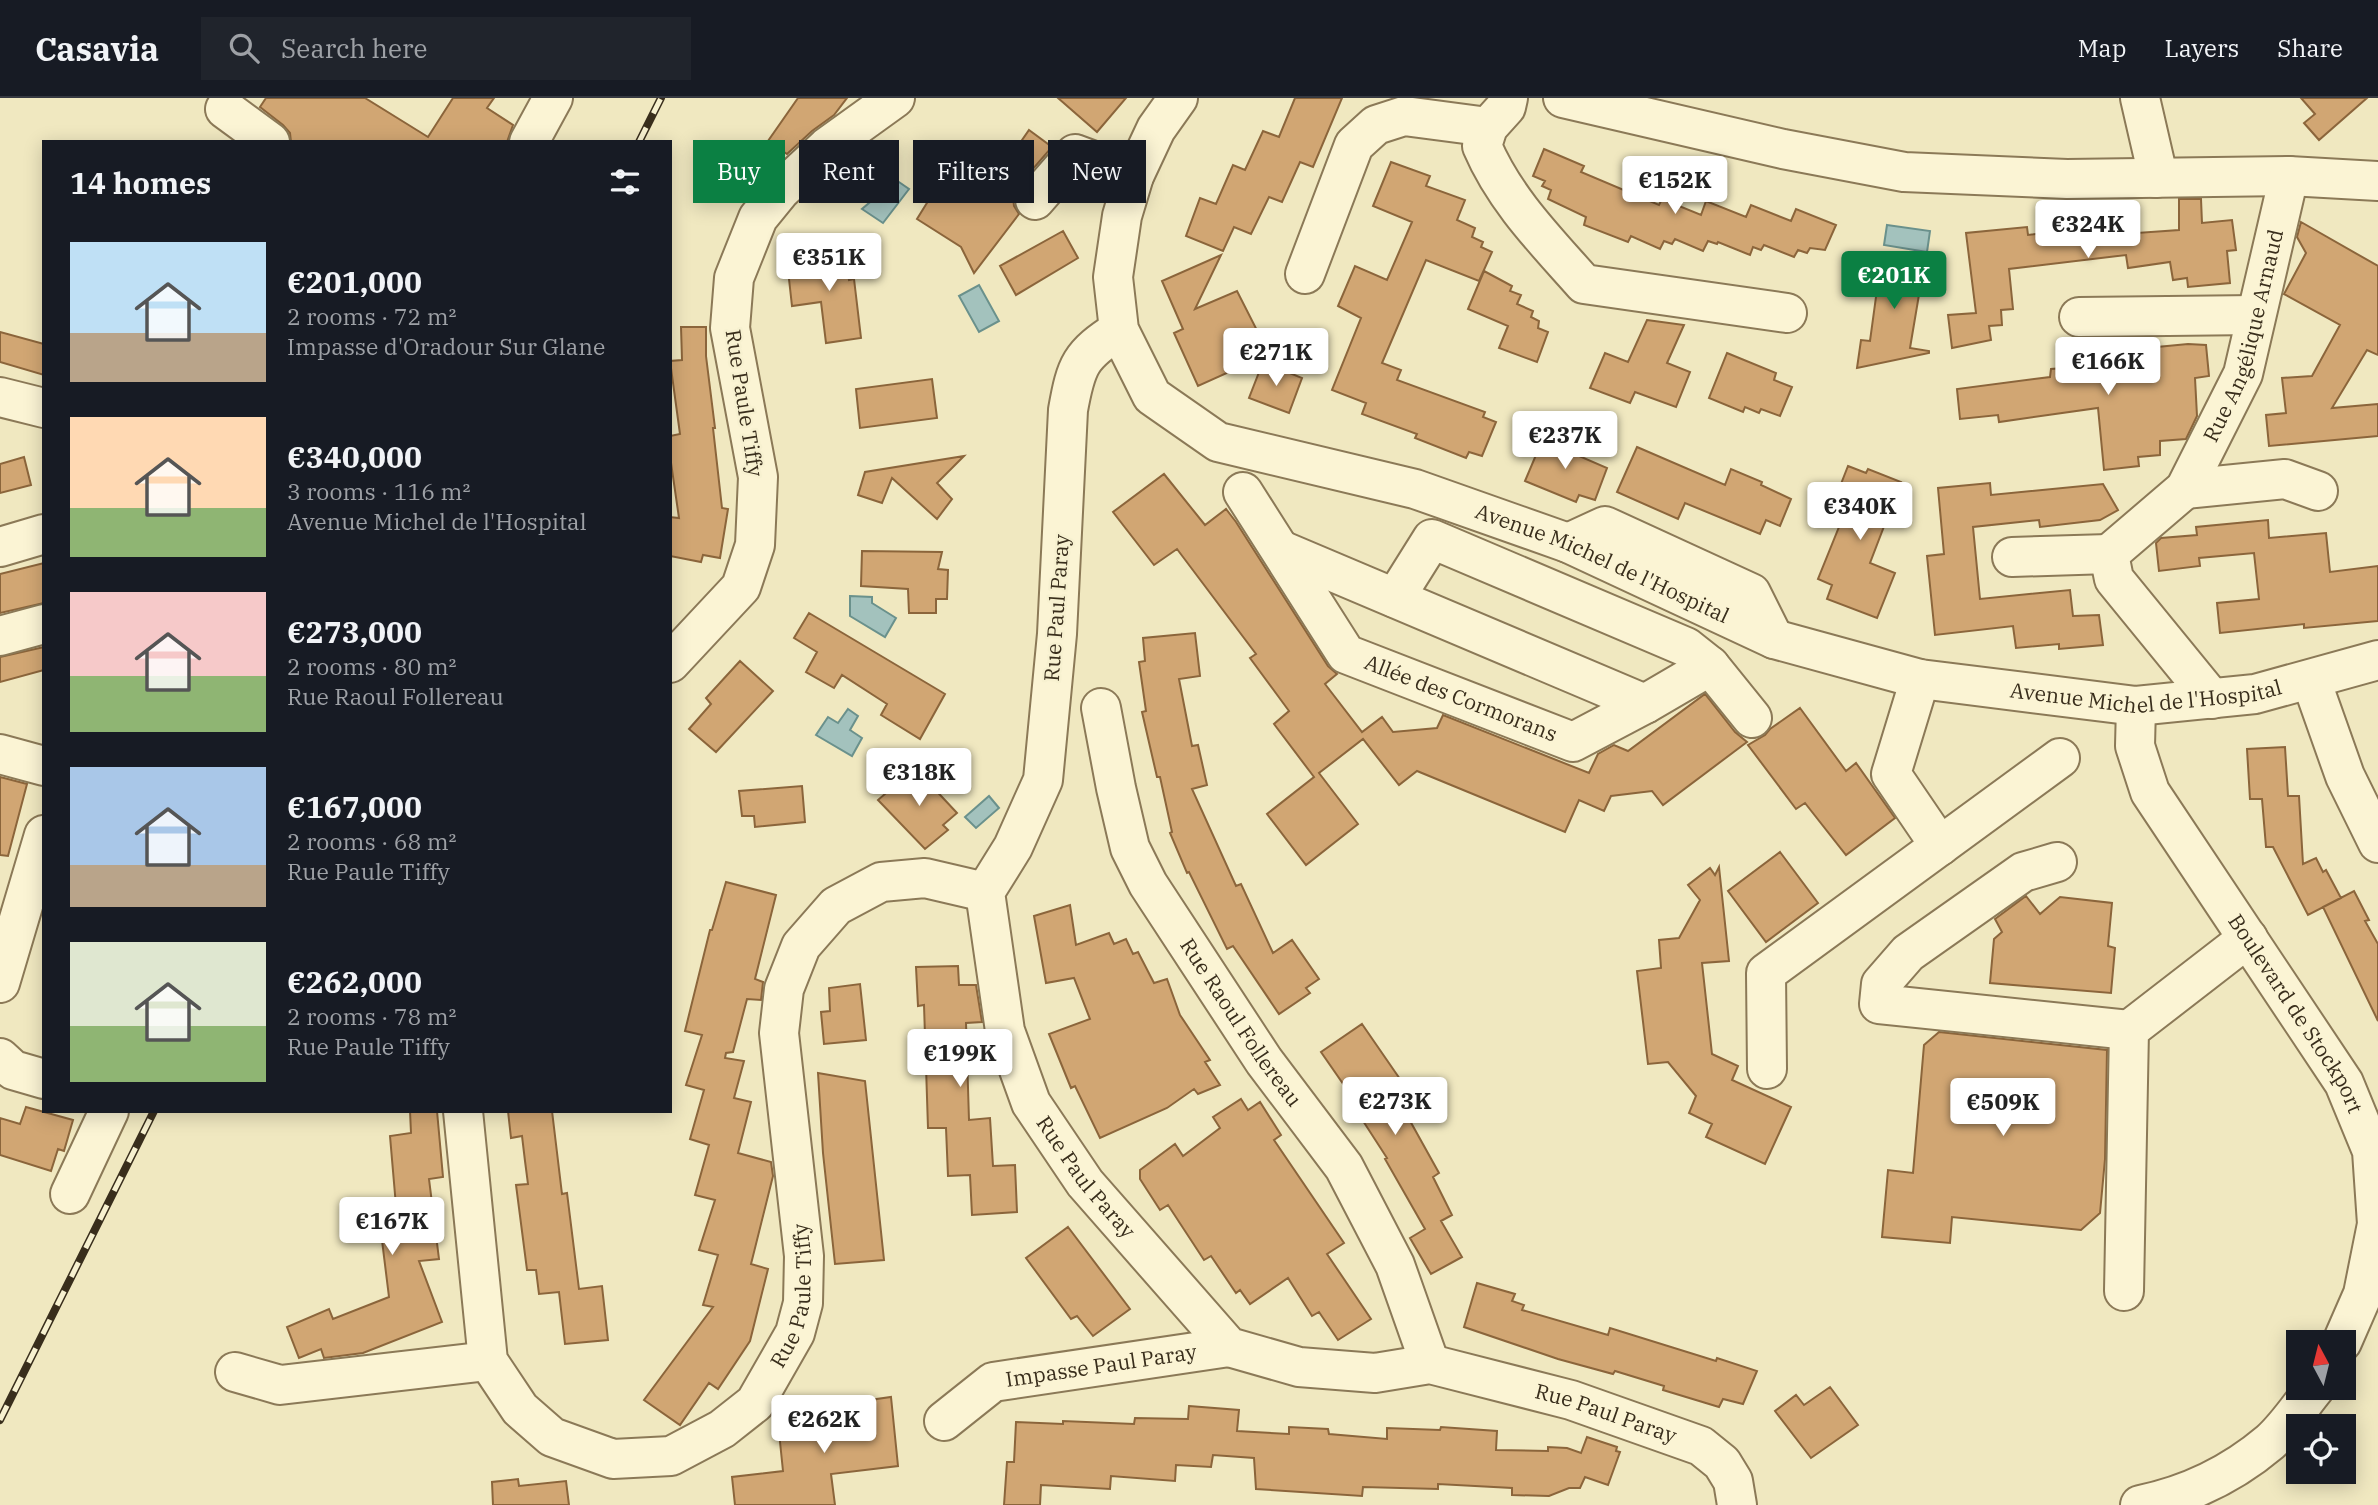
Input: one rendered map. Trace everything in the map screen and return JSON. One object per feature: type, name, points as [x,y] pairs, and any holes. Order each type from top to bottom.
[{"type":"street","points":[[529,140],[553,98]]},
{"type":"street","name":"Rue Paule Tiffy","points":[[672,661],[741,587],[755,545],[758,478],[730,328],[734,278],[758,218],[780,191],[827,147],[895,98]]},
{"type":"street","name":"Avenue Michel de l'Hospital","points":[[1146,150],[1156,129],[1178,98]]},
{"type":"street","points":[[1563,98],[1783,149],[1904,172],[2067,179],[2289,176],[2378,181]]},
{"type":"street","points":[[2140,98],[2156,178]]},
{"type":"street","points":[[1305,274],[1354,145],[1376,125],[1404,116],[1498,113],[1482,146],[1490,165],[1519,211],[1584,284],[1787,313]]},
{"type":"street","points":[[223,116],[266,140]]},
{"type":"street","name":"Rue Angélique Arnaud","points":[[2109,554],[2185,489],[2243,374],[2289,176]]},
{"type":"street","points":[[1035,200],[1048,185]]},
{"type":"street","name":"Avenue Michel de l'Hospital","points":[[1126,203],[1114,278],[1119,330],[1152,396],[1218,442],[1415,489],[1568,543],[1774,639],[1920,679],[2136,706],[2255,694],[2378,660]]},
{"type":"street","points":[[2078,317],[2256,315]]},
{"type":"street","name":"Rue Paul Paray","points":[[1119,330],[1087,353],[1073,383],[1068,410],[1057,634],[1043,780],[1013,847],[985,891],[1005,1031],[1031,1103],[1085,1182],[1228,1347],[1299,1367],[1375,1373],[1430,1364],[1571,1400],[1701,1446],[1722,1463],[1733,1482],[1737,1505]]},
{"type":"street","points":[[0,397],[42,408]]},
{"type":"street","points":[[2185,489],[2285,479],[2318,491]]},
{"type":"street","name":"Allée des Cormorans","points":[[1243,492],[1346,654],[1573,742],[1710,666]]},
{"type":"street","points":[[1395,598],[1432,539],[1449,501]]},
{"type":"street","points":[[0,547],[42,535]]},
{"type":"street","points":[[1432,539],[1686,647],[1710,666],[1752,718]]},
{"type":"street","points":[[1281,551],[1645,704]]},
{"type":"street","points":[[2012,557],[2109,554],[2114,579],[2212,699]]},
{"type":"street","points":[[0,636],[42,625]]},
{"type":"street","points":[[1920,679],[1891,774],[1940,846]]},
{"type":"street","points":[[2311,680],[2345,776],[2376,838]]},
{"type":"street","name":"Boulevard de Stockport","points":[[2136,706],[2135,746],[2150,792],[2344,1083],[2372,1151],[2376,1224],[2363,1294],[2348,1330]]},
{"type":"street","name":"Rue Raoul Follereau","points":[[1101,708],[1130,848],[1148,884],[1264,1061],[1343,1167],[1395,1265],[1430,1364]]},
{"type":"street","points":[[0,754],[42,765]]},
{"type":"street","points":[[1767,1069],[1766,973],[2060,758]]},
{"type":"street","points":[[0,982],[7,939],[42,841]]},
{"type":"street","points":[[2057,862],[2022,872],[1908,953],[1881,984],[1879,1004],[2129,1030],[2248,938]]},
{"type":"street","name":"Rue Paule Tiffy","points":[[463,1113],[488,1362],[520,1409],[552,1437],[613,1459],[671,1456],[722,1429],[755,1403],[795,1334],[803,1303],[804,1256],[779,1033],[784,989],[801,946],[836,906],[881,882],[925,878],[985,891]]},
{"type":"street","points":[[2123,1291],[2129,1030]]},
{"type":"street","points":[[0,1058],[13,1070],[42,1078]]},
{"type":"street","points":[[70,1194],[107,1113]]},
{"type":"street","name":"Impasse Paul Paray","points":[[944,1421],[993,1382],[1228,1347]]},
{"type":"street","points":[[234,1372],[280,1385],[488,1362]]},
{"type":"street","points":[[2140,1505],[2197,1489],[2222,1477],[2271,1441],[2305,1400]]},
{"type":"water","points":[[899,182],[909,189],[899,202]]},
{"type":"water","points":[[869,203],[898,203],[883,223],[862,209]]},
{"type":"water","points":[[1887,225],[1930,231],[1927,252],[1884,245]]},
{"type":"water","points":[[979,285],[999,321],[979,332],[959,296]]},
{"type":"water","points":[[850,596],[872,597],[872,603],[896,618],[885,637],[850,616]]},
{"type":"water","points":[[848,709],[858,716],[850,730],[862,738],[852,756],[816,735],[828,717],[838,723]]},
{"type":"water","points":[[989,796],[999,808],[976,828],[965,817]]},
{"type":"building","points":[[266,98],[365,98],[428,137],[453,98],[494,98],[487,108],[513,125],[508,140],[291,140],[290,133],[283,125],[260,107]]},
{"type":"building","points":[[798,98],[847,98],[834,115],[799,140],[787,154],[785,140],[769,140]]},
{"type":"building","points":[[1058,98],[1126,98],[1097,132]]},
{"type":"building","points":[[1295,98],[1342,98],[1313,167],[1300,162],[1282,202],[1269,197],[1251,234],[1234,227],[1223,251],[1186,236],[1200,198],[1216,204],[1233,165],[1245,170],[1263,131],[1279,137]]},
{"type":"building","points":[[2301,98],[2367,98],[2319,140],[2304,123],[2315,114]]},
{"type":"building","points":[[1029,130],[1048,144],[1048,152],[1034,168],[1034,140],[1022,140]]},
{"type":"building","points":[[1544,149],[1584,166],[1581,172],[1659,205],[1662,199],[1701,215],[1706,201],[1746,217],[1751,205],[1791,221],[1796,209],[1836,225],[1825,250],[1810,248],[1807,253],[1798,250],[1794,257],[1764,245],[1761,250],[1753,247],[1750,255],[1718,242],[1708,241],[1703,251],[1675,239],[1672,244],[1664,241],[1660,249],[1631,236],[1628,242],[1584,225],[1586,217],[1548,199],[1551,190],[1542,186],[1545,181],[1533,176]]},
{"type":"building","points":[[1391,162],[1430,176],[1426,186],[1465,200],[1457,220],[1475,228],[1472,237],[1483,242],[1481,247],[1492,252],[1479,281],[1426,260],[1382,363],[1401,370],[1397,380],[1485,412],[1483,417],[1496,422],[1482,456],[1469,452],[1466,458],[1415,438],[1417,434],[1362,414],[1366,403],[1332,390],[1361,318],[1338,306],[1355,266],[1387,280],[1412,222],[1373,206]]},
{"type":"building","points":[[2179,199],[2201,199],[2202,223],[2232,220],[2236,250],[2227,251],[2230,283],[2188,287],[2187,278],[2173,280],[2170,262],[2128,268],[2126,255],[2009,269],[2013,309],[2001,310],[2002,325],[1989,326],[1991,340],[1952,348],[1948,315],[1976,313],[1966,233],[2027,227],[2028,235],[2135,221],[2137,233],[2179,230]]},
{"type":"building","points":[[927,203],[1014,203],[1019,214],[974,273],[961,247],[917,219]]},
{"type":"building","points":[[2301,222],[2378,266],[2378,355],[2367,350],[2332,408],[2378,404],[2378,436],[2269,446],[2266,415],[2286,413],[2282,378],[2312,376],[2340,325],[2284,294],[2306,253],[2297,237]]},
{"type":"building","points":[[1063,231],[1078,258],[1016,295],[1000,266]]},
{"type":"building","points":[[844,246],[849,280],[854,279],[861,338],[826,343],[821,302],[792,306],[788,270],[814,267],[812,249]]},
{"type":"building","points":[[1882,253],[1925,259],[1910,348],[1929,353],[1857,368],[1861,340],[1870,341]]},
{"type":"building","points":[[1221,255],[1195,309],[1237,291],[1269,354],[1198,386],[1174,333],[1183,329],[1162,281]]},
{"type":"building","points":[[1484,271],[1512,286],[1510,291],[1521,295],[1517,304],[1533,311],[1531,317],[1539,321],[1538,328],[1548,332],[1537,362],[1499,348],[1508,326],[1468,309]]},
{"type":"building","points":[[1647,320],[1684,325],[1667,363],[1690,372],[1676,407],[1635,392],[1630,403],[1590,388],[1605,353],[1628,362]]},
{"type":"building","points":[[681,327],[706,327],[706,356],[722,508],[728,509],[720,558],[703,555],[701,562],[672,556],[672,517],[679,518],[672,470],[672,436],[680,434],[672,361],[682,360]]},
{"type":"building","points":[[0,332],[42,343],[42,374],[0,362]]},
{"type":"building","points":[[2188,344],[2206,345],[2209,376],[2195,378],[2197,416],[2186,439],[2160,441],[2160,455],[2138,457],[2139,466],[2104,470],[2098,408],[1999,422],[1998,415],[1960,419],[1957,389],[2050,377],[2051,369],[2064,368],[2063,356]]},
{"type":"building","points":[[1727,353],[1776,373],[1774,380],[1792,387],[1780,416],[1761,409],[1759,413],[1745,407],[1743,412],[1709,398]]},
{"type":"building","points":[[1263,362],[1302,378],[1289,413],[1249,398]]},
{"type":"building","points":[[932,379],[937,418],[860,428],[856,389]]},
{"type":"building","points":[[1544,436],[1581,450],[1579,456],[1607,468],[1595,500],[1579,495],[1576,502],[1525,481]]},
{"type":"building","points":[[1637,447],[1725,485],[1731,469],[1762,482],[1761,485],[1791,499],[1780,526],[1766,520],[1760,534],[1685,503],[1678,519],[1617,492]]},
{"type":"building","points":[[964,456],[937,483],[952,499],[937,519],[892,478],[882,503],[858,495],[865,472]]},
{"type":"building","points":[[24,457],[31,485],[0,493],[0,464]]},
{"type":"building","points":[[1848,466],[1866,473],[1868,469],[1901,482],[1870,563],[1895,573],[1877,618],[1827,599],[1832,585],[1818,579],[1845,512],[1832,507]]},
{"type":"building","points":[[1164,474],[1205,525],[1226,509],[1236,522],[1328,666],[1337,674],[1325,684],[1362,732],[1382,717],[1393,732],[1437,728],[1443,715],[1589,773],[1598,754],[1614,745],[1628,751],[1705,694],[1735,732],[1747,742],[1663,805],[1652,791],[1611,796],[1604,811],[1579,800],[1565,832],[1417,771],[1399,785],[1363,739],[1319,773],[1358,824],[1306,865],[1267,814],[1314,777],[1274,724],[1289,711],[1250,658],[1256,654],[1177,549],[1154,565],[1113,512]]},
{"type":"building","points":[[1990,483],[1991,495],[2103,484],[2118,510],[2100,520],[2040,527],[2039,520],[1973,527],[1980,599],[2070,590],[2073,616],[2099,615],[2103,645],[2059,649],[2059,644],[2016,648],[2013,626],[1935,635],[1927,556],[1944,554],[1938,488]]},
{"type":"building","points":[[2268,520],[2269,538],[2326,533],[2330,572],[2378,566],[2378,621],[2304,628],[2304,624],[2220,633],[2217,603],[2259,599],[2254,553],[2199,558],[2200,566],[2159,571],[2156,543],[2161,538],[2197,535],[2196,527]]},
{"type":"building","points":[[862,551],[942,552],[938,569],[948,570],[947,599],[936,599],[936,613],[909,613],[908,589],[861,586]]},
{"type":"building","points":[[42,564],[42,603],[0,613],[0,574]]},
{"type":"building","points":[[809,613],[945,694],[920,739],[881,715],[887,704],[842,675],[834,688],[806,672],[817,652],[794,638]]},
{"type":"building","points":[[1195,633],[1200,676],[1179,679],[1192,746],[1198,745],[1207,785],[1192,789],[1236,886],[1241,884],[1273,953],[1292,940],[1319,979],[1306,988],[1310,993],[1279,1014],[1233,946],[1227,949],[1189,872],[1187,873],[1170,833],[1172,832],[1160,777],[1157,777],[1142,712],[1146,711],[1139,662],[1145,661],[1143,638]]},
{"type":"building","points":[[42,647],[42,671],[0,682],[0,657]]},
{"type":"building","points":[[740,661],[773,691],[716,752],[689,729],[711,704],[706,698]]},
{"type":"building","points":[[1800,708],[1846,771],[1856,763],[1895,818],[1846,855],[1805,803],[1796,809],[1748,745]]},
{"type":"building","points":[[2285,747],[2288,796],[2299,796],[2303,864],[2316,858],[2323,872],[2326,870],[2341,898],[2308,915],[2273,847],[2266,847],[2262,799],[2250,799],[2247,749]]},
{"type":"building","points":[[915,768],[957,813],[943,825],[948,830],[925,849],[878,800]]},
{"type":"building","points":[[0,777],[27,784],[8,856],[0,855]]},
{"type":"building","points":[[802,786],[805,822],[755,827],[754,816],[742,816],[739,791]]},
{"type":"building","points":[[1780,852],[1818,903],[1766,942],[1728,891]]},
{"type":"building","points":[[1719,867],[1729,961],[1702,963],[1712,1054],[1738,1066],[1732,1080],[1791,1107],[1765,1164],[1706,1137],[1712,1124],[1689,1113],[1696,1096],[1668,1062],[1648,1064],[1637,971],[1661,968],[1659,940],[1679,938],[1700,900],[1688,885],[1710,868],[1715,875]]},
{"type":"building","points":[[726,882],[776,895],[755,979],[763,982],[761,1000],[747,999],[733,1052],[726,1053],[725,1058],[744,1061],[734,1098],[751,1102],[738,1153],[771,1162],[773,1176],[751,1264],[768,1269],[750,1341],[718,1389],[709,1383],[680,1425],[644,1400],[713,1307],[703,1305],[718,1255],[699,1250],[715,1200],[695,1195],[709,1145],[690,1139],[704,1090],[686,1085],[702,1035],[685,1031],[710,930]]},
{"type":"building","points":[[2354,891],[2369,920],[2365,921],[2378,944],[2378,1021],[2323,907]]},
{"type":"building","points":[[2026,896],[2040,914],[2060,897],[2112,903],[2108,946],[2115,948],[2111,993],[1990,983],[1994,939],[2002,932],[1995,919]]},
{"type":"building","points":[[1070,905],[1076,945],[1109,933],[1114,944],[1126,939],[1133,954],[1138,952],[1154,983],[1167,979],[1180,1015],[1210,1060],[1205,1062],[1220,1085],[1198,1094],[1194,1089],[1167,1108],[1100,1138],[1075,1086],[1071,1088],[1049,1034],[1090,1019],[1074,978],[1046,983],[1034,916]]},
{"type":"building","points":[[958,966],[959,985],[976,985],[982,1022],[966,1023],[969,1120],[990,1118],[993,1166],[1015,1165],[1017,1212],[972,1215],[970,1175],[948,1176],[946,1128],[928,1128],[924,1005],[918,1006],[916,967]]},
{"type":"building","points":[[860,984],[866,1040],[824,1044],[821,1012],[830,1011],[829,988]]},
{"type":"building","points":[[1362,1024],[1422,1111],[1409,1119],[1439,1173],[1433,1177],[1452,1215],[1441,1221],[1462,1257],[1431,1274],[1410,1238],[1425,1229],[1385,1159],[1387,1158],[1345,1093],[1348,1091],[1321,1052]]},
{"type":"building","points":[[1939,1032],[2107,1050],[2105,1159],[2100,1213],[2081,1230],[1952,1217],[1950,1243],[1882,1237],[1888,1170],[1913,1173],[1924,1045]]},
{"type":"building","points":[[818,1073],[865,1081],[884,1260],[835,1264],[823,1153]]},
{"type":"building","points":[[1241,1099],[1248,1110],[1260,1102],[1281,1135],[1274,1140],[1344,1243],[1327,1254],[1371,1319],[1338,1340],[1319,1312],[1312,1316],[1288,1278],[1250,1304],[1240,1290],[1236,1293],[1211,1256],[1204,1260],[1168,1205],[1160,1210],[1140,1179],[1140,1170],[1175,1144],[1183,1156],[1220,1128],[1213,1117]]},
{"type":"building","points":[[26,1107],[73,1120],[64,1151],[58,1149],[51,1171],[0,1155],[0,1118],[20,1124]]},
{"type":"building","points":[[410,1113],[437,1113],[443,1177],[429,1179],[439,1259],[419,1261],[442,1322],[363,1353],[324,1358],[321,1349],[299,1358],[287,1327],[329,1309],[333,1319],[389,1297],[378,1208],[396,1206],[390,1136],[411,1133]]},
{"type":"building","points":[[508,1113],[552,1113],[562,1194],[567,1193],[579,1289],[602,1286],[608,1340],[565,1344],[559,1292],[539,1294],[536,1270],[527,1270],[516,1185],[528,1184],[522,1136],[511,1138]]},
{"type":"building","points":[[1068,1227],[1130,1309],[1093,1336],[1077,1316],[1071,1319],[1026,1258]]},
{"type":"building","points":[[1477,1283],[1515,1294],[1512,1301],[1524,1305],[1522,1310],[1608,1335],[1610,1328],[1757,1371],[1743,1404],[1723,1399],[1719,1407],[1663,1390],[1664,1386],[1615,1371],[1613,1374],[1558,1359],[1464,1327]]},
{"type":"building","points":[[1830,1387],[1858,1425],[1811,1458],[1775,1411],[1796,1395],[1804,1405]]},
{"type":"building","points":[[891,1397],[898,1466],[831,1474],[835,1505],[735,1505],[732,1477],[783,1471],[779,1432],[808,1428],[806,1409]]},
{"type":"building","points":[[1189,1406],[1239,1410],[1237,1431],[1289,1434],[1289,1427],[1328,1429],[1329,1434],[1387,1439],[1387,1428],[1440,1430],[1441,1427],[1497,1431],[1496,1450],[1548,1451],[1548,1447],[1567,1448],[1581,1453],[1587,1437],[1617,1447],[1616,1451],[1620,1452],[1608,1485],[1585,1477],[1580,1488],[1569,1488],[1549,1496],[1512,1495],[1512,1488],[1438,1484],[1438,1489],[1363,1487],[1362,1496],[1256,1489],[1254,1458],[1213,1455],[1211,1467],[1176,1465],[1175,1481],[1111,1476],[1110,1489],[1041,1485],[1040,1505],[1004,1505],[1007,1462],[1014,1462],[1016,1422],[1134,1424],[1135,1418],[1188,1419]]},
{"type":"building","points":[[518,1479],[519,1486],[566,1481],[569,1505],[493,1505],[492,1482]]},
{"type":"railway","points":[[640,140],[661,98]]},
{"type":"railway","points":[[0,1420],[153,1113]]}]
